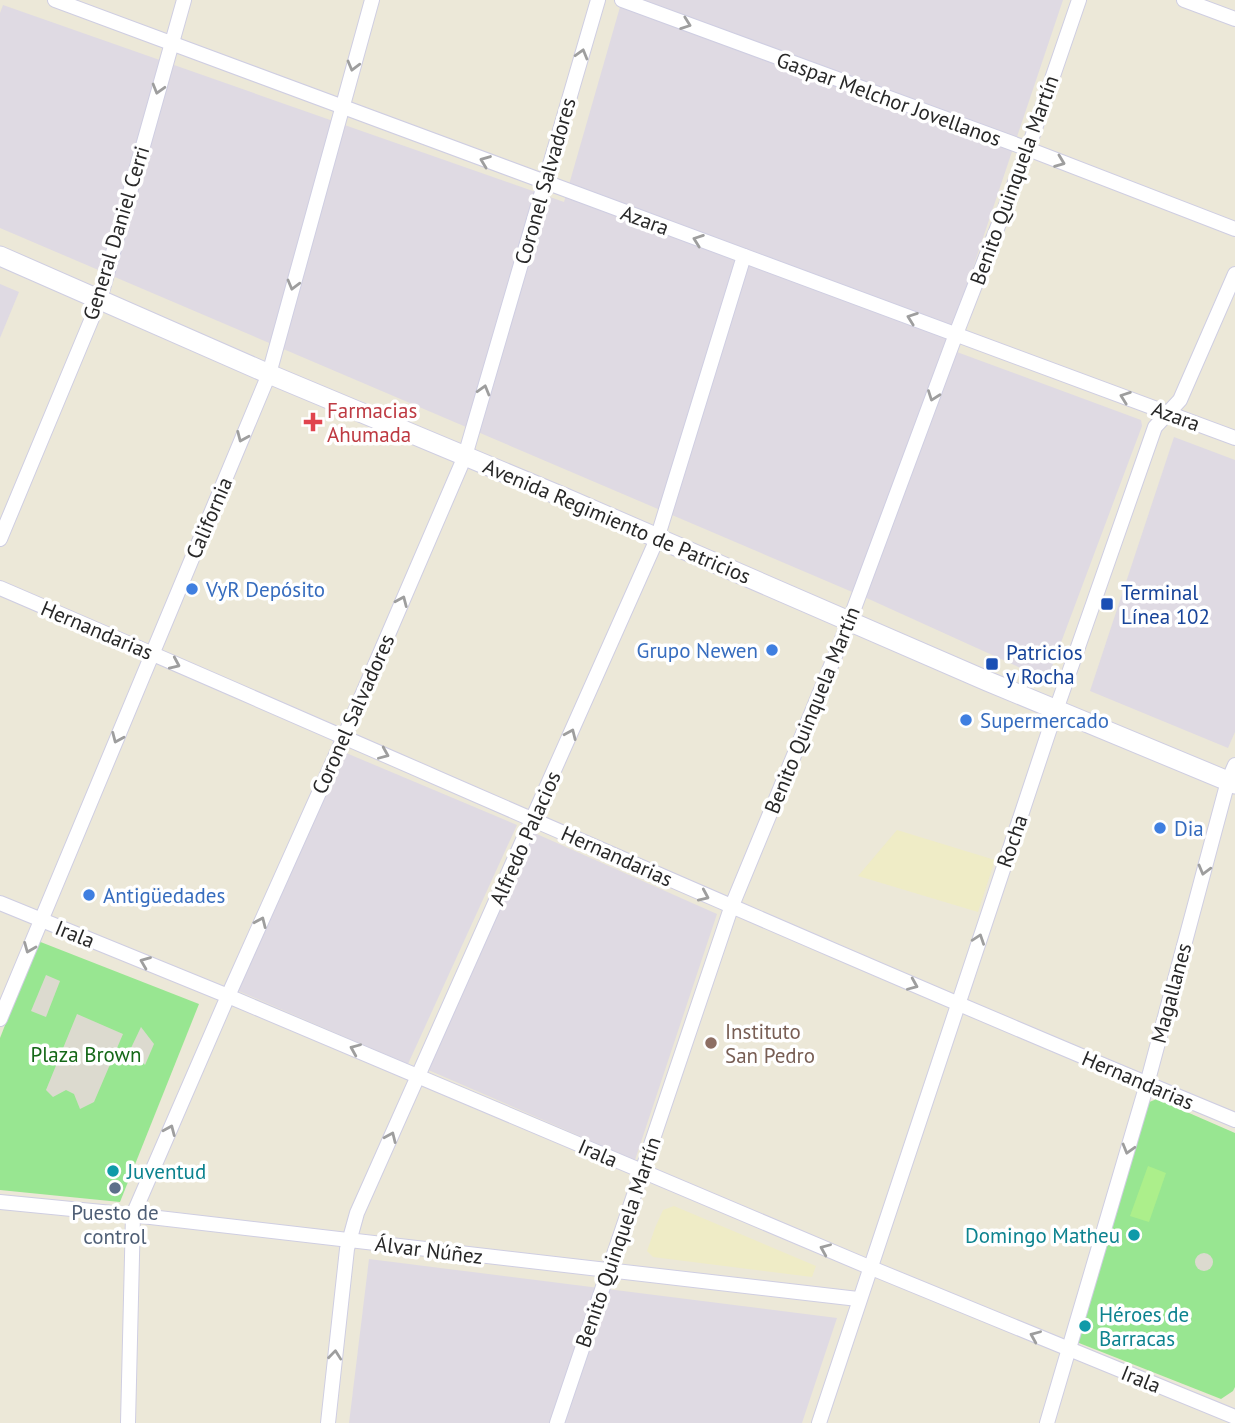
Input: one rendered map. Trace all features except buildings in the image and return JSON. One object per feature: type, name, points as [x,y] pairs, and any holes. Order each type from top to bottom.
[{"type":"main road","name":"Avenida Regimiento de Patricios","points":[[0,256],[269,374],[1056,710],[1233,777]]},
{"type":"street","name":"Azara","points":[[55,0],[1235,438]]},
{"type":"street","name":"General Daniel Cerri","points":[[0,539],[100,299],[184,0]]},
{"type":"street","name":"California","points":[[0,1019],[269,374],[372,0]]},
{"type":"street","name":"Coronel Salvadores","points":[[128,1423],[133,1215],[344,737],[464,456],[598,0]]},
{"type":"street","name":"Gaspar Melchor Jovellanos","points":[[622,0],[1028,149],[1235,229]]},
{"type":"street","name":"Benito Quinquela Martín","points":[[557,1423],[731,908],[849,622],[1028,149],[1079,0]]},
{"type":"street","points":[[1184,0],[1235,19]]},
{"type":"street","name":"Alfredo Palacios","points":[[328,1423],[349,1241],[357,1213],[657,539],[744,256]]},
{"type":"street","name":"Rocha","points":[[819,1423],[957,1003],[1155,426],[1180,400],[1235,274]]},
{"type":"street","name":"Hernandarias","points":[[0,588],[534,819],[731,908],[1235,1120]]},
{"type":"street","name":"Magallanes","points":[[1047,1423],[1147,1084],[1233,777]]},
{"type":"street","name":"Irala","points":[[0,903],[228,996],[869,1267],[1235,1417]]},
{"type":"street","name":"Álvar Núñez","points":[[0,1202],[858,1299]]},
{"type":"shaded area","points":[[622,0],[1063,0],[946,348],[1141,420],[1142,426],[1047,680],[871,600],[0,228],[0,13],[3,5],[564,202]]},
{"type":"shaded area","points":[[0,284],[19,292],[0,338]]},
{"type":"shaded area","points":[[1174,437],[1235,460],[1235,732],[1228,748],[1090,691]]},
{"type":"shaded area","points":[[339,750],[517,825],[408,1064],[234,989]]},
{"type":"shaded area","points":[[897,830],[995,860],[978,912],[858,876]]},
{"type":"shaded area","points":[[530,831],[717,914],[635,1160],[426,1069]]},
{"type":"shaded area","points":[[46,975],[60,981],[46,1017],[31,1011]]},
{"type":"shaded area","points":[[77,1014],[123,1034],[94,1102],[80,1109],[74,1094],[66,1090],[53,1097],[46,1090]]},
{"type":"shaded area","points":[[141,1027],[154,1044],[145,1065],[131,1048]]},
{"type":"shaded area","points":[[674,1206],[816,1266],[812,1277],[653,1257],[647,1251],[655,1228],[663,1210]]},
{"type":"shaded area","points":[[1204,1253],[1210,1256],[1213,1262],[1210,1268],[1204,1271],[1198,1268],[1195,1262],[1198,1256]]},
{"type":"shaded area","points":[[369,1259],[837,1318],[802,1423],[349,1423]]},
{"type":"green space","name":"Plaza Brown","points":[[38,941],[199,1004],[120,1202],[0,1190],[0,1038]]},
{"type":"green space","points":[[1157,1099],[1235,1133],[1235,1387],[1221,1399],[1079,1343],[1077,1333],[1144,1104]]},
{"type":"green space","points":[[1148,1166],[1166,1173],[1149,1222],[1130,1216]]},
{"type":"place","name":"Farmacias Ahumada","points":[[313,422]]},
{"type":"place","name":"VyR Depósito","points":[[192,589]]},
{"type":"place","name":"Terminal Línea 102","points":[[1107,604]]},
{"type":"place","name":"Grupo Newen","points":[[772,650]]},
{"type":"place","name":"Patricios y Rocha","points":[[992,664]]},
{"type":"place","name":"Supermercado","points":[[966,720]]},
{"type":"place","name":"Dia","points":[[1160,828]]},
{"type":"place","name":"Antigüedades","points":[[89,895]]},
{"type":"place","name":"Instituto San Pedro","points":[[711,1043]]},
{"type":"place","name":"Juventud","points":[[113,1171]]},
{"type":"place","name":"Puesto de control","points":[[115,1188]]},
{"type":"place","name":"Domingo Matheu","points":[[1134,1235]]},
{"type":"place","name":"Héroes de Barracas","points":[[1085,1326]]}]
